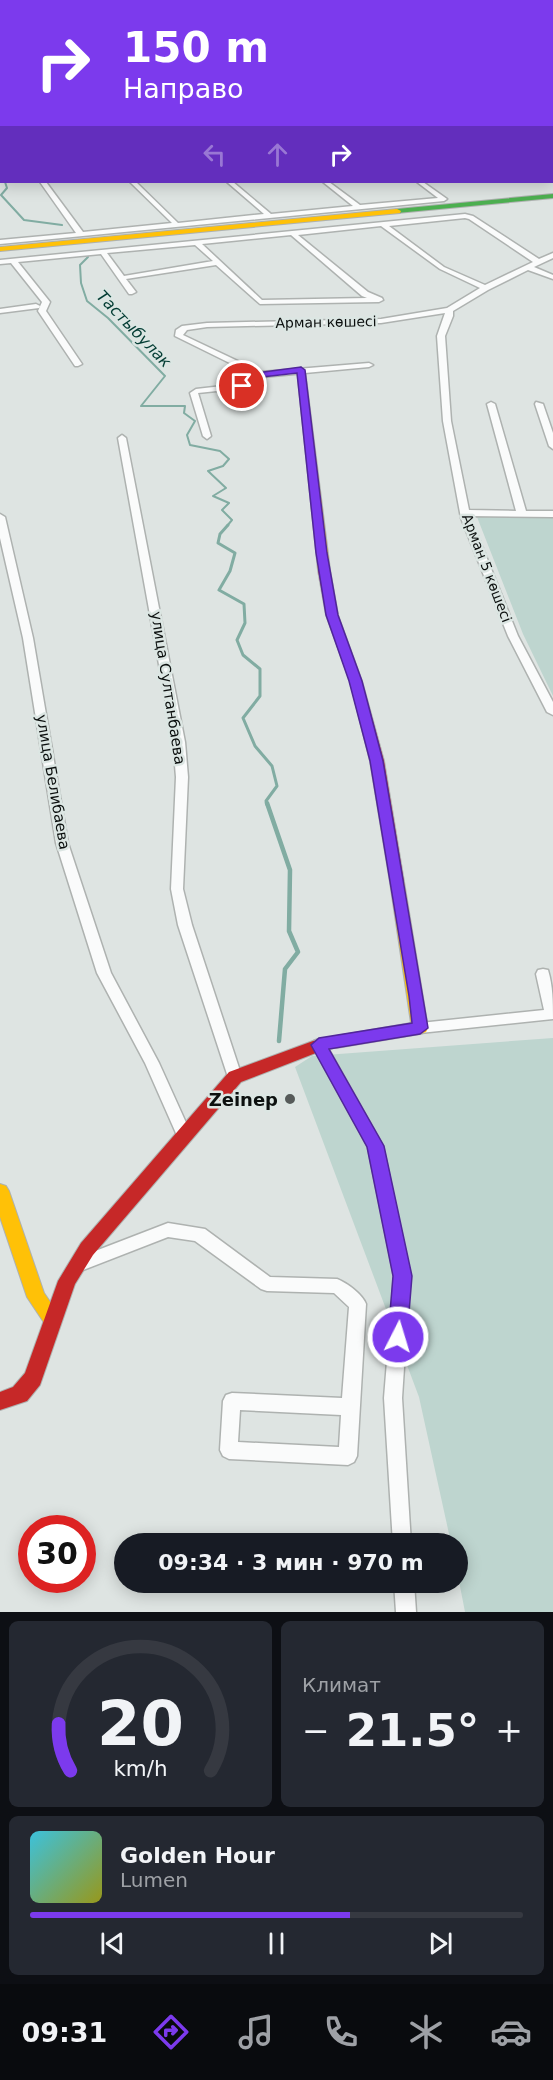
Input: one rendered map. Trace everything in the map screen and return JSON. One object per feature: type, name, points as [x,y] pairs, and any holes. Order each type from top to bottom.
[{"type":"main road","points":[[524,198],[553,191]]},
{"type":"main road","points":[[420,212],[553,196]]},
{"type":"main road","points":[[0,249],[420,212],[553,203]]},
{"type":"main road","points":[[506,207],[553,208]]},
{"type":"main road","points":[[7,258],[164,235],[380,222],[398,214]]},
{"type":"main road","points":[[143,227],[164,235]]},
{"type":"main road","points":[[0,1401],[20,1394],[33,1378],[52,1318],[67,1281],[87,1249],[235,1077],[319,1045],[420,1026],[376,761],[356,681],[332,615],[321,553],[301,370]]},
{"type":"main road","points":[[0,1191],[36,1297],[52,1318]]},
{"type":"street","points":[[44,183],[80,234]]},
{"type":"street","points":[[134,183],[164,235],[196,242],[380,222],[420,212],[443,198],[421,183]]},
{"type":"street","points":[[231,183],[270,216]]},
{"type":"street","points":[[327,183],[360,208]]},
{"type":"street","points":[[0,262],[7,258],[102,251],[164,235],[270,216],[360,208],[465,216],[474,219],[538,262]]},
{"type":"street","points":[[380,222],[442,268],[485,288]]},
{"type":"street","points":[[0,242],[143,227]]},
{"type":"street","points":[[292,233],[365,294],[379,300]]},
{"type":"street","points":[[196,242],[260,302],[379,300]]},
{"type":"street","points":[[102,251],[132,292]]},
{"type":"street","name":"Арман көшесі","points":[[260,375],[179,336],[179,332],[185,328],[207,325],[381,321],[449,310],[485,288],[553,255]]},
{"type":"street","points":[[7,258],[46,302],[42,311],[78,364]]},
{"type":"street","points":[[122,279],[216,263]]},
{"type":"street","points":[[527,267],[553,277]]},
{"type":"street","points":[[379,300],[381,321]]},
{"type":"street","points":[[0,310],[36,306]]},
{"type":"street","name":"Арман 5 көшесі","points":[[449,310],[441,336],[447,422],[465,513],[513,636],[553,712]]},
{"type":"street","points":[[207,436],[194,393],[196,391],[242,386],[260,375],[369,365]]},
{"type":"street","points":[[491,404],[522,514]]},
{"type":"street","points":[[539,404],[553,446]]},
{"type":"street","name":"улица Султанбаева","points":[[122,438],[153,592],[179,742],[182,777],[177,889],[185,925],[235,1077]]},
{"type":"street","points":[[465,513],[553,514]]},
{"type":"street","name":"улица Белибаева","points":[[0,517],[28,638],[62,843],[104,974],[152,1063],[184,1136]]},
{"type":"street","points":[[420,1026],[552,1014],[543,974]]},
{"type":"street","points":[[319,1045],[375,1146],[402,1276],[393,1398],[401,1533]]},
{"type":"street","points":[[76,1266],[168,1230],[199,1234],[267,1284],[337,1286],[358,1304],[348,1456],[229,1450],[232,1401],[350,1407]]},
{"type":"street","points":[[405,1593],[406,1612]]},
{"type":"green space","points":[[477,517],[553,517],[553,696],[523,634]]},
{"type":"green space","points":[[553,1038],[553,1612],[465,1612],[461,1593],[468,1593],[468,1533],[449,1533],[419,1397],[295,1067],[312,1056]]},
{"type":"waterway","name":"Тастыбулак","points":[[5,183],[7,188],[1,195],[24,220],[62,225]]},
{"type":"waterway","name":"Тастыбулак","points":[[88,257],[80,265],[81,283],[87,301],[108,318],[165,376],[141,406],[185,406],[184,413],[195,421],[187,435],[190,445],[220,451],[229,459],[223,466],[208,471],[226,488],[213,496],[229,503],[222,510],[232,520],[227,526]]},
{"type":"waterway","name":"Тастыбулак","points":[[228,525],[220,534],[218,543],[235,553],[230,571],[219,590],[244,604],[245,623],[237,640],[243,655],[260,669],[260,696],[243,718],[255,746],[272,766],[277,786],[266,801],[267,805]]},
{"type":"waterway","name":"Тастыбулак","points":[[267,803],[290,870],[289,931],[298,952],[285,969],[279,1041]]},
{"type":"traffic: fast","points":[[397,211],[553,196]]},
{"type":"traffic: slow","points":[[0,249],[397,211]]},
{"type":"traffic: slow","points":[[301,370],[324,570]]},
{"type":"traffic: slow","points":[[336,1042],[420,1028],[397,882]]},
{"type":"traffic: slow","points":[[0,1191],[36,1297],[52,1318]]},
{"type":"traffic: jam","points":[[324,570],[332,615],[356,681],[377,761],[397,882]]},
{"type":"traffic: jam","points":[[0,1401],[20,1394],[33,1378],[67,1281],[87,1249],[235,1077],[319,1045],[336,1042]]},
{"type":"place","name":"Zeinep","points":[[290,1099]]},
{"type":"route","points":[[242,386],[256,376],[301,370],[321,553],[332,615],[356,681],[376,761],[417,996],[420,1028],[319,1045],[375,1146],[402,1276],[398,1337]]}]
